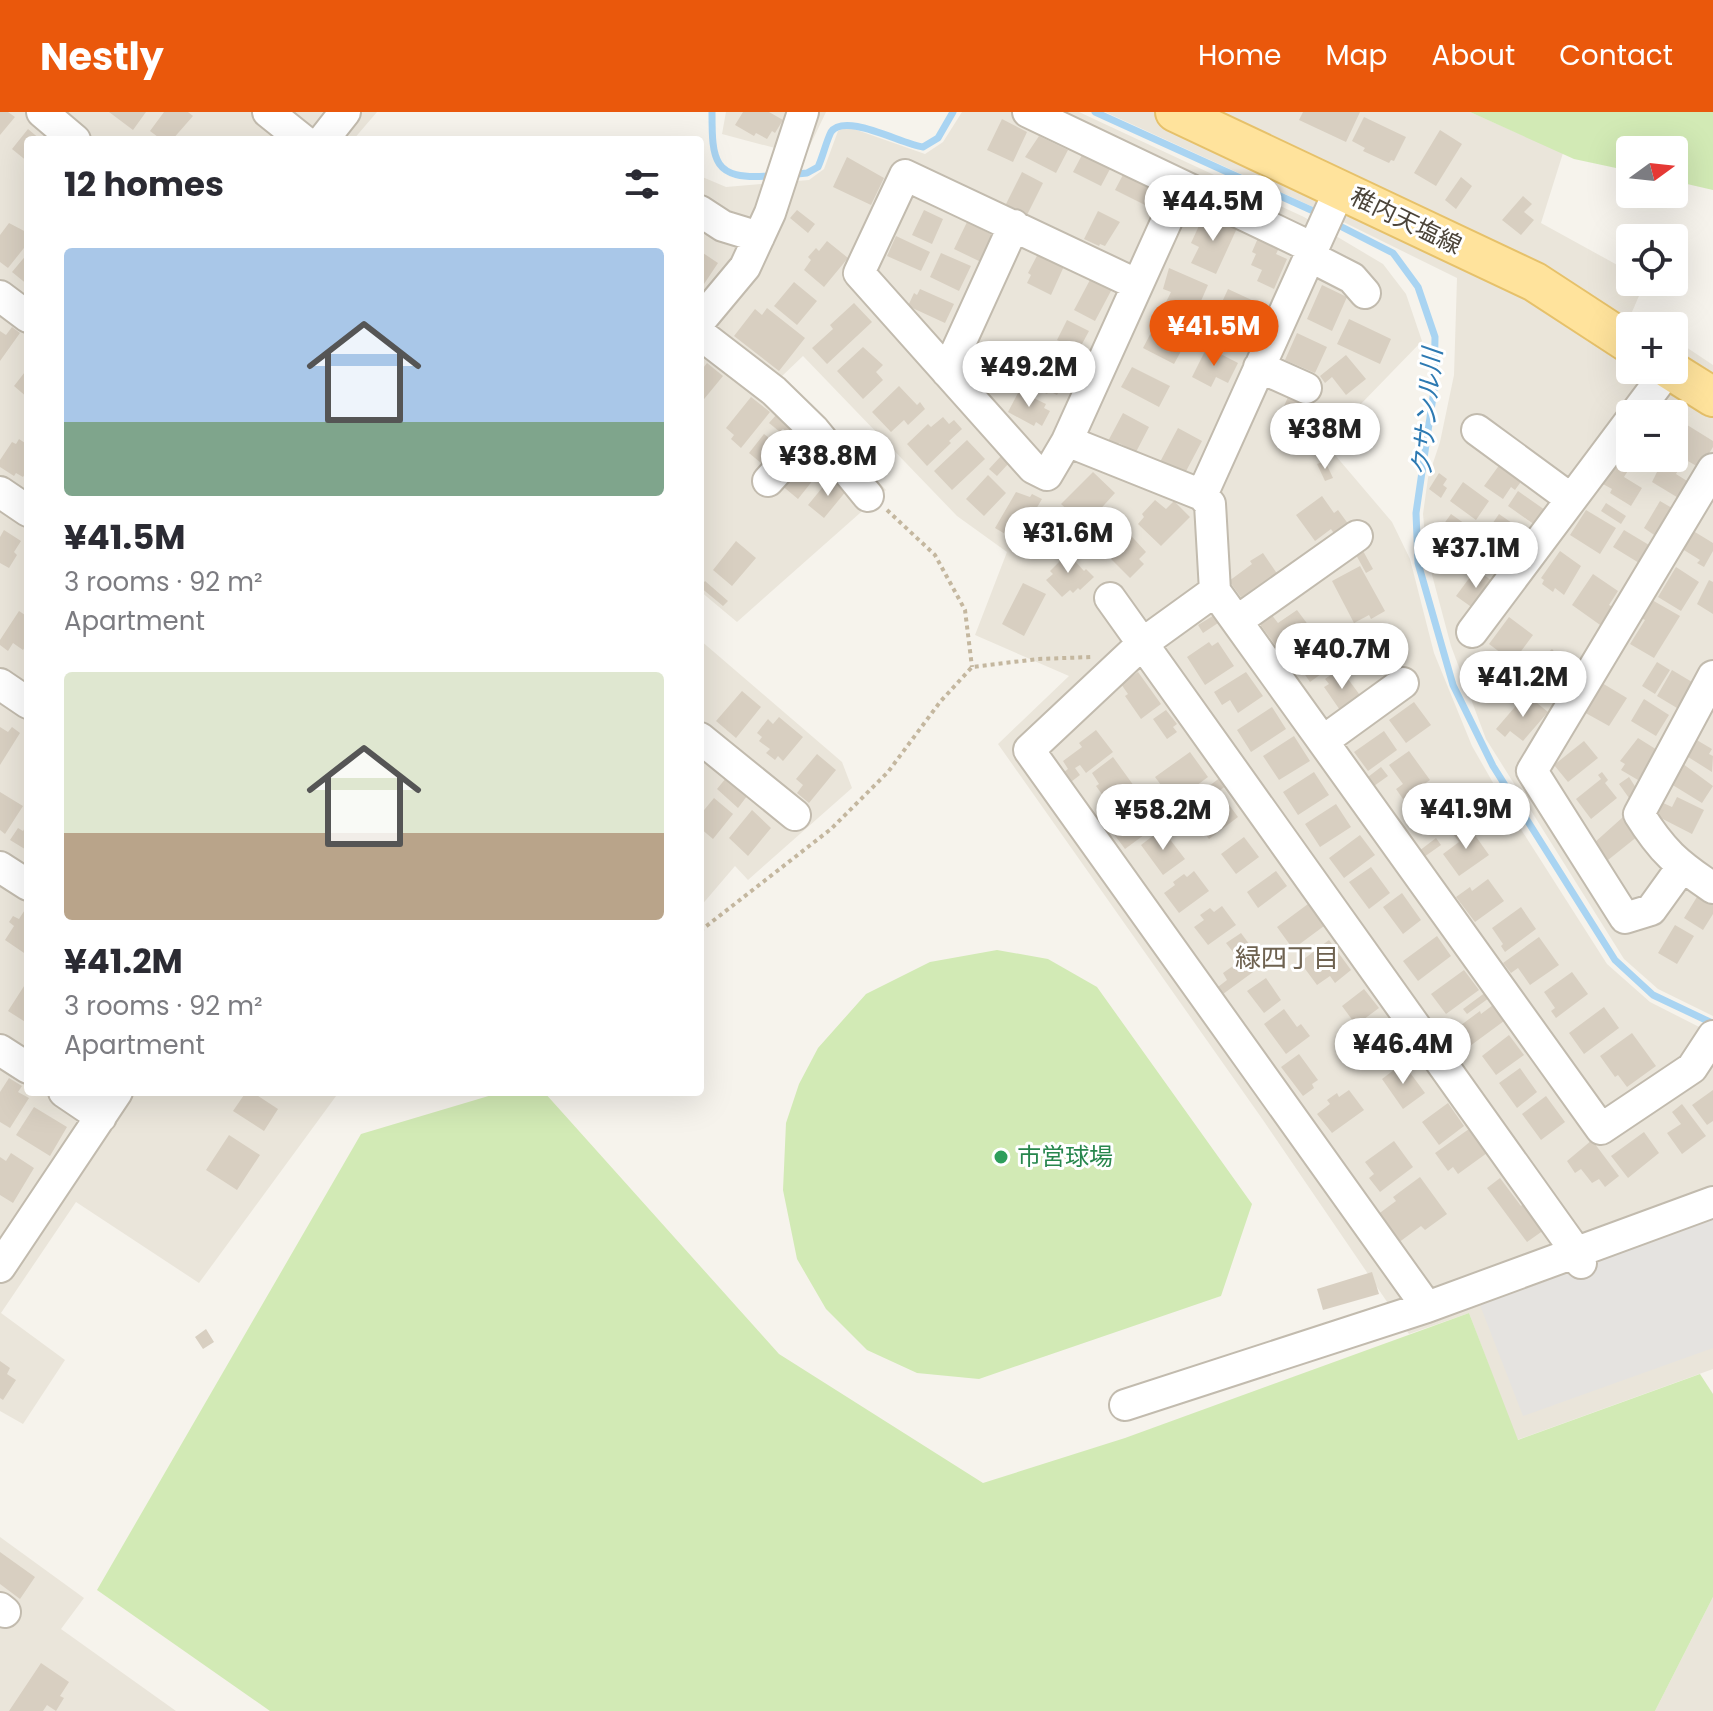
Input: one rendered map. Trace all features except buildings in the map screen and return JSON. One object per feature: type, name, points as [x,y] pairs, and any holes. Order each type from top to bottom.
[{"type":"main road","name":"稚内天塩線","points":[[1175,112],[1535,282],[1616,335]]},
{"type":"main road","points":[[1688,382],[1713,397]]},
{"type":"street","points":[[42,112],[70,136]]},
{"type":"street","points":[[268,112],[298,136]]},
{"type":"street","points":[[326,136],[345,112]]},
{"type":"street","points":[[704,316],[745,267],[770,213],[803,112]]},
{"type":"street","points":[[1028,112],[1311,252],[1352,278],[1365,293]]},
{"type":"street","points":[[1136,284],[905,175],[859,273],[1033,468],[1047,475],[1067,441],[1182,187]]},
{"type":"street","points":[[1202,495],[1340,189]]},
{"type":"street","points":[[704,214],[723,226],[759,237]]},
{"type":"street","points":[[947,372],[1014,225]]},
{"type":"street","points":[[0,296],[24,314]]},
{"type":"street","points":[[704,337],[774,391],[814,430],[868,496]]},
{"type":"street","points":[[1259,367],[1306,388]]},
{"type":"street","points":[[1646,400],[1658,384]]},
{"type":"street","points":[[768,481],[814,430]]},
{"type":"street","points":[[1477,430],[1571,499]]},
{"type":"street","points":[[1472,632],[1616,440]]},
{"type":"street","points":[[1067,441],[1202,495],[1210,504],[1215,591],[1601,1129],[1692,1068],[1713,1036]]},
{"type":"street","points":[[1682,867],[1651,910],[1625,918],[1532,771],[1713,469]]},
{"type":"street","points":[[0,492],[24,508]]},
{"type":"street","points":[[1237,621],[1357,536]]},
{"type":"street","points":[[1215,591],[1136,650],[1029,750],[1427,1307]]},
{"type":"street","points":[[1110,598],[1136,650],[1579,1258]]},
{"type":"street","points":[[1713,676],[1639,814],[1658,845],[1682,867],[1713,888]]},
{"type":"street","points":[[1323,741],[1403,683]]},
{"type":"street","points":[[0,684],[24,700]]},
{"type":"street","points":[[704,741],[795,815]]},
{"type":"street","points":[[0,867],[24,882]]},
{"type":"street","points":[[0,1050],[24,1065]]},
{"type":"street","points":[[0,1267],[8,1236],[109,1104],[79,1096]]},
{"type":"street","points":[[1125,1405],[1579,1258],[1713,1202]]},
{"type":"path","points":[[868,496],[898,519],[935,555],[965,610],[972,667]]},
{"type":"path","points":[[704,928],[831,829],[888,772],[940,702],[972,667],[1136,650]]},
{"type":"shaded area","points":[[0,112],[377,112],[356,136],[24,136],[24,1096],[336,1096],[199,1283],[76,1202],[1,1313],[65,1360],[23,1424],[0,1411]]},
{"type":"shaded area","points":[[726,112],[826,112],[805,156],[722,134]]},
{"type":"shaded area","points":[[962,112],[1079,112],[1304,217],[1383,264],[1406,294],[1422,341],[1324,442],[1392,522],[1410,559],[1434,653],[1472,746],[1508,809],[1607,964],[1650,1002],[1713,1034],[1713,1369],[1517,1440],[1469,1313],[1409,1334],[1263,1120],[998,744],[1069,676],[975,635],[1007,552],[957,516],[803,356],[781,377],[886,490],[737,622],[704,594],[704,178],[726,187],[809,180],[824,169],[838,131],[844,128],[925,154],[943,142]]},
{"type":"shaded area","points":[[1105,112],[1470,112],[1563,153],[1541,223],[1616,264],[1616,296],[1639,296],[1632,312],[1616,312],[1616,384],[1688,384],[1688,348],[1713,365],[1713,1016],[1658,989],[1624,959],[1486,739],[1451,646],[1427,556],[1423,514],[1428,478],[1440,442],[1454,375],[1457,278],[1311,206]]},
{"type":"shaded area","points":[[704,643],[842,762],[852,788],[748,880],[735,866],[704,902]]},
{"type":"shaded area","points":[[1713,1215],[1713,1348],[1523,1416],[1478,1300]]},
{"type":"shaded area","points":[[0,1537],[84,1598],[61,1629],[176,1711],[0,1711]]},
{"type":"shaded area","points":[[1713,1597],[1713,1711],[1655,1711]]},
{"type":"green space","points":[[1470,112],[1713,112],[1713,190],[1688,184],[1688,136],[1616,136],[1616,168],[1574,159]]},
{"type":"green space","name":"市営球場","points":[[997,950],[1048,959],[1097,987],[1252,1204],[1221,1296],[979,1379],[917,1373],[867,1350],[826,1309],[797,1259],[783,1190],[786,1123],[799,1084],[818,1048],[866,994],[930,962]]},
{"type":"green space","points":[[489,1096],[548,1096],[779,1354],[983,1483],[1125,1438],[1469,1313],[1518,1440],[1700,1374],[1713,1394],[1713,1597],[1655,1711],[270,1711],[97,1590],[361,1134]]},
{"type":"waterway","name":"クサンル川","points":[[712,112],[713,143],[719,164],[736,175],[768,176]]},
{"type":"waterway","name":"クサンル川","points":[[797,174],[818,167],[831,132],[838,127],[860,127],[923,147],[938,138],[953,112]]},
{"type":"waterway","name":"クサンル川","points":[[1095,112],[1311,210]]},
{"type":"waterway","name":"クサンル川","points":[[1338,225],[1393,253],[1418,287],[1435,337],[1434,390],[1416,513],[1418,563],[1453,685],[1493,766],[1615,960],[1653,995],[1710,1022]]},
{"type":"place","name":"市営球場","points":[[1001,1157]]},
{"type":"district","name":"緑四丁目","points":[[1287,958]]}]
